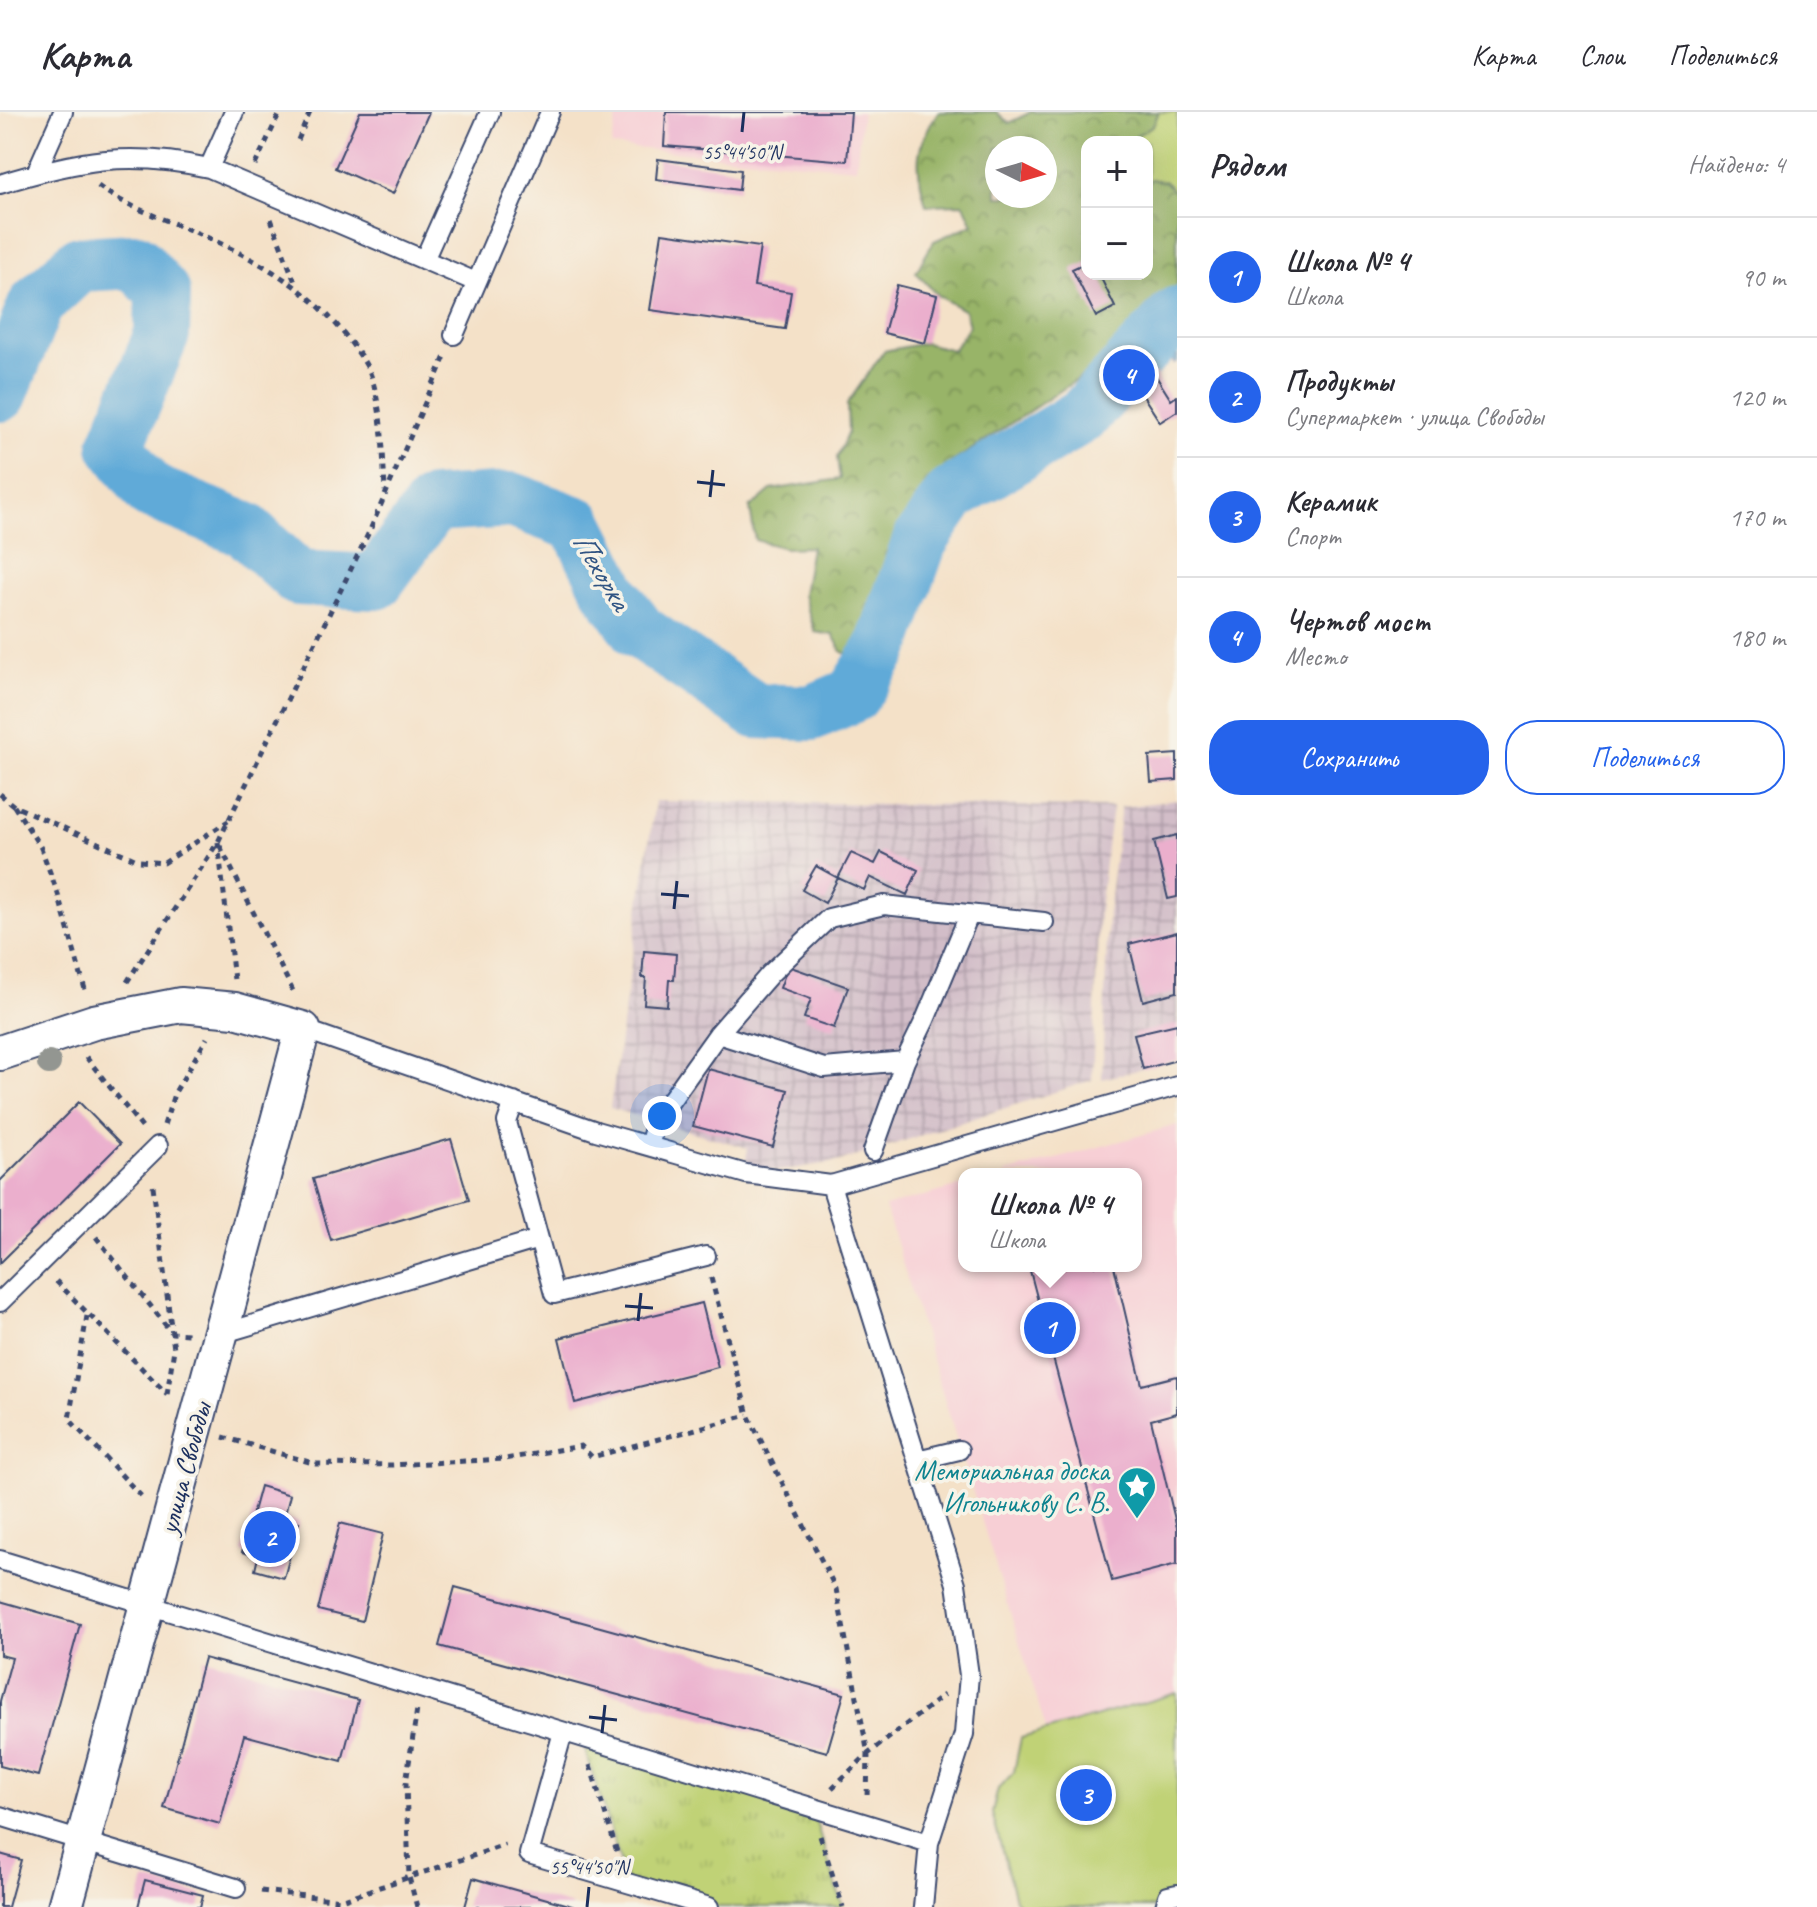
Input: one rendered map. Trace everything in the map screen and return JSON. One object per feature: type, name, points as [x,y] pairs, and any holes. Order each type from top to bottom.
[{"type":"street","points":[[0,1053],[94,1022],[181,1005],[235,1010],[303,1029]]},
{"type":"street","name":"улица Свободы","points":[[65,1907],[303,1029]]},
{"type":"lane","points":[[36,173],[63,112]]},
{"type":"lane","points":[[209,168],[234,112]]},
{"type":"lane","points":[[424,260],[490,112]]},
{"type":"lane","points":[[454,335],[550,112]]},
{"type":"lane","points":[[0,184],[105,158],[141,157],[209,168],[476,282]]},
{"type":"lane","points":[[649,1146],[656,1121],[718,1034],[770,974],[829,918],[884,905],[1044,922]]},
{"type":"lane","points":[[873,1151],[905,1061],[969,915]]},
{"type":"lane","points":[[303,1029],[596,1131],[746,1174],[831,1185],[1177,1086]]},
{"type":"lane","points":[[718,1034],[824,1068],[905,1061]]},
{"type":"lane","points":[[514,1102],[507,1122],[554,1294],[706,1256]]},
{"type":"lane","points":[[0,1302],[158,1146]]},
{"type":"lane","points":[[831,1185],[956,1584],[969,1675],[964,1734],[929,1843],[923,1907]]},
{"type":"lane","points":[[221,1334],[539,1239]]},
{"type":"lane","points":[[917,1460],[959,1450]]},
{"type":"lane","points":[[0,1560],[929,1843]]},
{"type":"lane","points":[[572,1734],[529,1854],[709,1907]]},
{"type":"lane","points":[[0,1816],[236,1888]]},
{"type":"lane","points":[[1165,1907],[1168,1896],[1177,1894]]},
{"type":"path","points":[[266,143],[279,115],[284,112]]},
{"type":"path","points":[[298,140],[308,113]]},
{"type":"path","points":[[79,163],[99,188],[241,251],[296,286],[338,325],[364,361],[373,380],[379,408],[385,496]]},
{"type":"path","points":[[259,189],[296,286]]},
{"type":"path","points":[[125,985],[218,842],[370,530],[454,335]]},
{"type":"path","points":[[0,794],[14,806],[41,848],[49,871],[94,1022],[86,1059],[158,1146]]},
{"type":"path","points":[[14,806],[139,861],[164,863],[228,821]]},
{"type":"path","points":[[167,1395],[174,1349],[152,1180],[158,1146],[174,1094],[212,1029],[235,1010],[235,982],[218,842]]},
{"type":"path","points":[[218,842],[299,1004],[303,1029]]},
{"type":"path","points":[[82,1220],[172,1333]]},
{"type":"path","points":[[706,1256],[748,1415],[836,1589],[868,1754],[867,1824]]},
{"type":"path","points":[[39,1263],[140,1369]]},
{"type":"path","points":[[87,1315],[69,1419],[142,1497]]},
{"type":"path","points":[[172,1333],[221,1334]]},
{"type":"path","points":[[195,1429],[316,1464],[391,1465],[505,1459],[581,1446],[592,1457],[748,1415]]},
{"type":"path","points":[[843,1907],[811,1807],[868,1754],[969,1675]]},
{"type":"path","points":[[417,1907],[409,1877],[406,1783],[421,1688]]},
{"type":"path","points":[[572,1734],[627,1883]]},
{"type":"path","points":[[236,1888],[341,1900],[534,1836]]},
{"type":"shaded area","points":[[618,112],[862,112],[856,168],[611,146]]},
{"type":"shaded area","points":[[1177,800],[1177,1060],[1102,1079],[1108,913],[1121,807]]},
{"type":"shaded area","points":[[655,801],[1112,807],[1099,910],[1092,1080],[842,1161],[778,1171],[745,1165],[748,1148],[610,1108]]},
{"type":"shaded area","points":[[1177,1125],[1177,1693],[1047,1732],[885,1207],[958,1187],[958,1272],[1142,1272],[1142,1168],[1024,1168]]},
{"type":"green space","points":[[938,112],[996,112],[1009,123],[1031,112],[1159,112],[1153,125],[1136,136],[1081,136],[1081,280],[1153,280],[1153,179],[1166,182],[1177,196],[1177,296],[1149,320],[1133,325],[1120,356],[1084,375],[948,465],[932,481],[909,518],[872,622],[856,657],[842,652],[833,635],[815,632],[803,595],[811,547],[785,548],[755,540],[750,508],[771,490],[840,479],[837,457],[848,432],[847,404],[884,351],[925,343],[953,350],[969,326],[965,311],[937,295],[916,272],[934,241],[973,224],[964,204],[926,205],[919,167],[924,136]]},
{"type":"green space","points":[[1159,112],[1177,112],[1177,196],[1166,182],[1153,179],[1153,136],[1136,136],[1153,125]]},
{"type":"green space","points":[[1177,1693],[1177,1907],[1023,1907],[1015,1899],[992,1813],[998,1789],[1014,1772],[1021,1738]]},
{"type":"green space","points":[[581,1737],[811,1807],[843,1907],[709,1907],[627,1883]]},
{"type":"water","points":[[1177,296],[1177,361],[1174,363],[1149,320]]},
{"type":"building","points":[[360,112],[429,112],[393,194],[335,168]]},
{"type":"building","points":[[666,112],[851,112],[847,161],[664,146]]},
{"type":"building","points":[[658,159],[741,170],[739,190],[656,179]]},
{"type":"building","points":[[662,233],[760,247],[754,286],[791,292],[785,329],[650,310]]},
{"type":"building","points":[[1081,265],[1081,280],[1102,280],[1115,307],[1096,317],[1072,269]]},
{"type":"building","points":[[897,285],[937,295],[925,343],[884,333]]},
{"type":"building","points":[[1154,373],[1171,400],[1177,396],[1177,411],[1160,422],[1136,385]]},
{"type":"building","points":[[1177,754],[1177,780],[1151,782],[1149,756]]},
{"type":"building","points":[[1177,835],[1177,897],[1168,899],[1154,841]]},
{"type":"building","points":[[881,852],[918,870],[907,895],[870,877],[864,890],[838,878],[851,853],[875,864]]},
{"type":"building","points":[[816,866],[838,878],[825,903],[802,890]]},
{"type":"building","points":[[1177,932],[1177,992],[1143,1001],[1129,944]]},
{"type":"building","points":[[644,951],[676,954],[674,980],[669,980],[667,1006],[644,1004]]},
{"type":"building","points":[[788,966],[848,987],[834,1028],[804,1018],[811,999],[780,988]]},
{"type":"building","points":[[1177,1024],[1177,1060],[1143,1069],[1134,1034]]},
{"type":"building","points":[[708,1069],[788,1090],[773,1147],[693,1126]]},
{"type":"building","points":[[79,1102],[120,1144],[0,1263],[0,1181]]},
{"type":"building","points":[[451,1139],[469,1200],[331,1240],[313,1179]]},
{"type":"building","points":[[1030,1272],[1115,1272],[1142,1385],[1177,1376],[1177,1413],[1151,1420],[1177,1528],[1177,1564],[1112,1581]]},
{"type":"building","points":[[702,1303],[718,1367],[575,1403],[559,1338]]},
{"type":"building","points":[[260,1486],[290,1495],[284,1518],[299,1522],[284,1578],[255,1570],[258,1557],[242,1552]]},
{"type":"building","points":[[340,1523],[383,1534],[362,1621],[318,1610]]},
{"type":"building","points":[[455,1587],[844,1694],[827,1752],[439,1646]]},
{"type":"building","points":[[0,1601],[80,1624],[38,1776],[0,1766],[0,1701],[12,1658],[0,1655]]},
{"type":"building","points":[[204,1658],[358,1700],[342,1761],[244,1735],[220,1824],[164,1808]]},
{"type":"building","points":[[0,1854],[21,1860],[8,1907],[0,1907]]},
{"type":"building","points":[[473,1878],[572,1906],[465,1907]]},
{"type":"building","points":[[145,1880],[203,1895],[200,1907],[138,1907]]},
{"type":"waterway","name":"Пехорка","points":[[0,394],[36,304],[79,264],[136,261],[163,293],[162,334],[116,446],[150,491],[246,530],[298,578],[376,582],[432,505],[512,500],[577,524],[611,592],[639,631],[756,711],[811,713],[853,695],[882,649],[920,541],[951,495],[1083,415],[1177,314]]},
{"type":"place","name":"Чертов мост","points":[[1129,375]]},
{"type":"place","name":"Школа № 4","points":[[1050,1328]]},
{"type":"place","name":"Мемориальная доска Игольникову С. В.","points":[[1137,1520]]},
{"type":"place","name":"Продукты","points":[[270,1537]]},
{"type":"place","name":"Керамик","points":[[1086,1795]]}]
